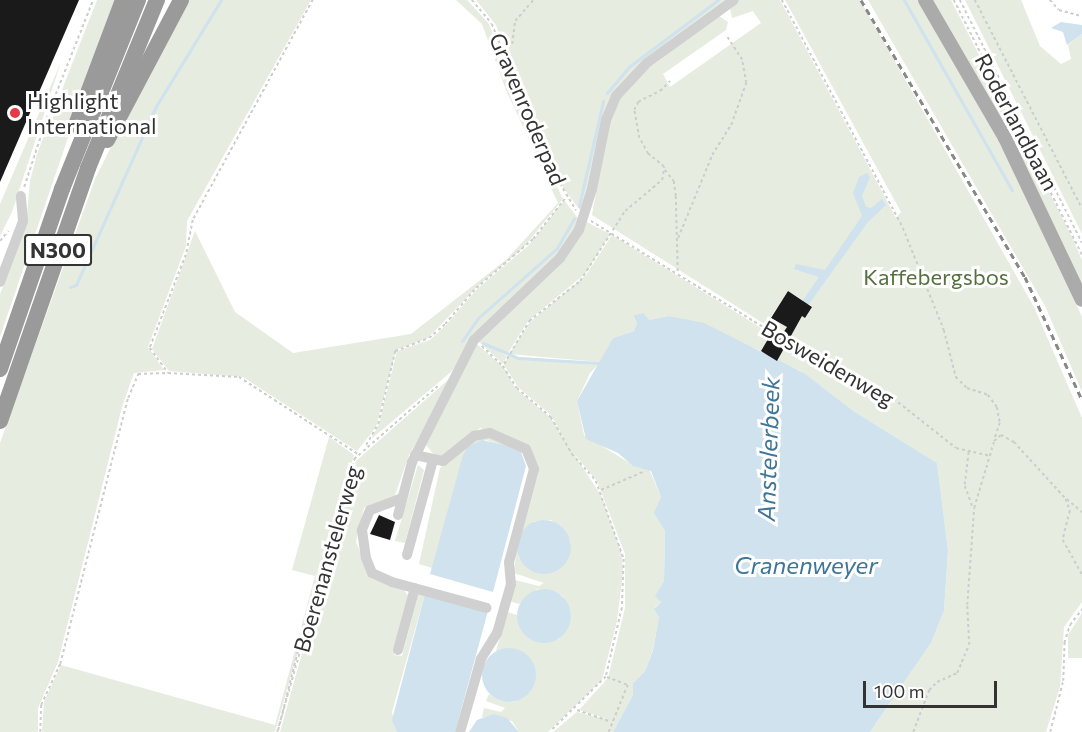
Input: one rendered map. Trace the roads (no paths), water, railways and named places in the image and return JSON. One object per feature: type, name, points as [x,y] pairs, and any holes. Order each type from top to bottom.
[{"type":"highway","name":"N300","points":[[0,369],[49,224],[88,88],[123,0]]},
{"type":"highway","name":"N300","points":[[49,224],[138,0]]},
{"type":"highway","name":"N300","points":[[0,422],[88,168],[157,0]]},
{"type":"highway","name":"N300","points":[[88,168],[118,124],[181,0]]},
{"type":"main road","name":"Roderlandbaan","points":[[925,0],[1005,138],[1082,300]]},
{"type":"street","points":[[398,515],[415,455],[474,340],[560,258],[584,218],[606,120],[616,96],[647,63],[734,0]]},
{"type":"street","points":[[0,282],[4,257],[23,222],[21,196]]},
{"type":"street","points":[[415,455],[443,461],[474,436],[490,433],[526,449],[534,470],[509,562],[511,584],[497,633],[481,659],[460,732]]},
{"type":"street","points":[[407,555],[433,460]]},
{"type":"street","points":[[402,498],[370,510],[362,530],[363,541],[375,575],[487,608]]},
{"type":"street","points":[[398,650],[415,588]]},
{"type":"water","points":[[1061,22],[1082,25],[1082,34],[1067,45],[1063,32],[1051,28]]},
{"type":"water","points":[[867,173],[870,177],[862,196],[866,207],[871,208],[882,199],[886,205],[868,222],[801,315],[803,300],[819,277],[794,269],[796,264],[825,270],[862,216],[853,193],[859,177]]},
{"type":"water","name":"Cranenweyer","points":[[643,313],[649,320],[669,316],[704,323],[804,373],[852,410],[937,463],[948,551],[944,611],[931,643],[870,732],[613,732],[633,695],[633,683],[645,671],[653,650],[659,617],[654,609],[661,602],[655,596],[664,581],[665,531],[654,513],[661,497],[651,471],[633,466],[618,453],[586,439],[577,401],[613,338],[634,331],[637,323],[633,316]]},
{"type":"water","points":[[482,440],[512,447],[521,452],[526,466],[493,592],[430,574],[463,455],[467,447]]},
{"type":"water","points":[[544,520],[554,522],[563,528],[569,537],[571,547],[569,557],[563,566],[554,572],[544,574],[534,572],[525,566],[519,557],[517,547],[519,537],[525,528],[534,522]]},
{"type":"water","points":[[539,589],[549,589],[559,593],[567,601],[571,616],[567,631],[559,639],[549,643],[539,643],[529,639],[521,631],[517,621],[517,611],[521,601],[529,593]]},
{"type":"water","points":[[425,594],[488,611],[455,732],[397,732],[392,720]]},
{"type":"water","points":[[509,648],[519,650],[528,656],[534,665],[536,675],[534,685],[528,694],[519,700],[509,702],[499,700],[490,694],[484,685],[482,675],[484,665],[490,656],[499,650]]},
{"type":"water","points":[[494,714],[507,718],[519,732],[469,732],[477,720]]},
{"type":"waterway","points":[[70,287],[76,285],[155,108],[221,0]]},
{"type":"waterway","points":[[607,93],[630,66],[718,0]]},
{"type":"waterway","points":[[904,0],[1012,190]]},
{"type":"waterway","points":[[579,206],[603,101]]},
{"type":"waterway","points":[[462,341],[478,318],[557,248],[574,218]]},
{"type":"waterway","points":[[483,343],[518,358],[600,363]]},
{"type":"railway","points":[[861,0],[1025,277],[1082,400]]},
{"type":"place","name":"Highlight International","points":[[15,113]]},
{"type":"park label","name":"Kaffebergsbos","points":[[936,277]]},
{"type":"water label","name":"Anstelerbeek","points":[[768,449]]}]
